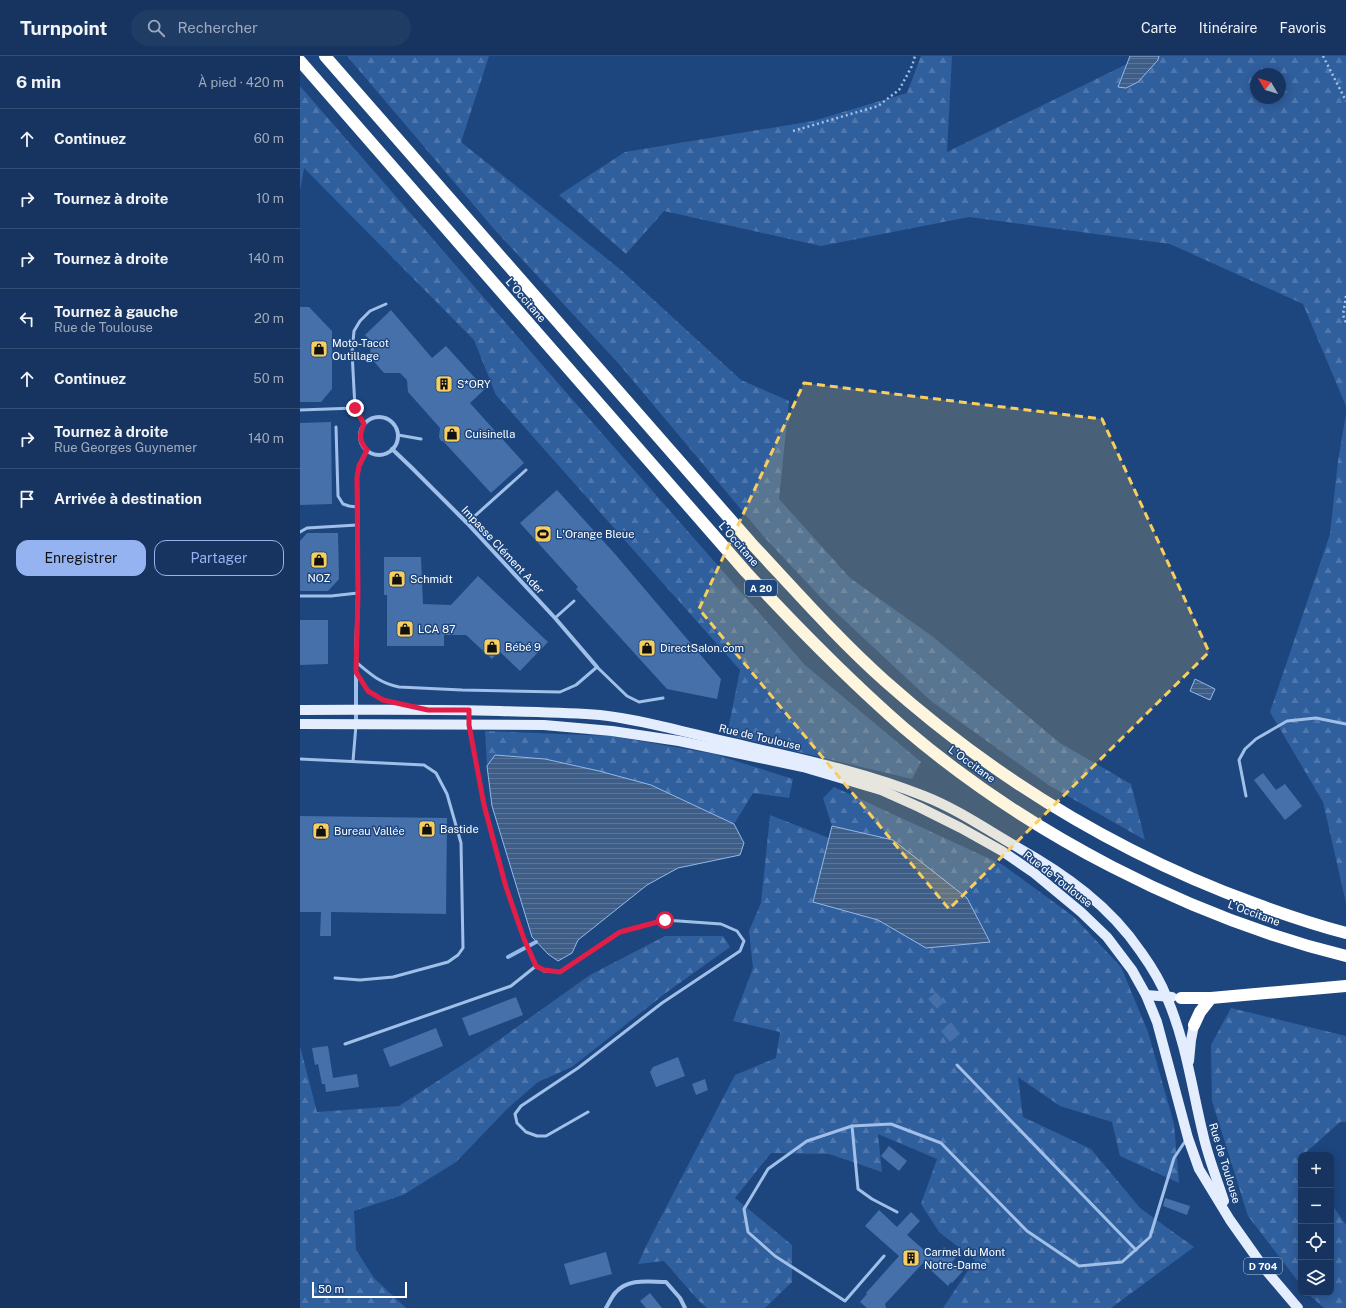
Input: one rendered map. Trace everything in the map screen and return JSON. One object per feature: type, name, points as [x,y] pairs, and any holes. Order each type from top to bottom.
[{"type":"highway","name":"L'Occitane","points":[[325,56],[751,543],[821,619],[852,650],[918,709],[968,748],[1013,780],[1073,819],[1118,844],[1161,865],[1234,896],[1346,933]]},
{"type":"highway","name":"L'Occitane","points":[[300,61],[746,572],[827,657],[905,729],[954,768],[988,792],[1038,824],[1127,874],[1168,894],[1276,936],[1346,956]]},
{"type":"highway","points":[[1181,998],[1211,998],[1346,986]]},
{"type":"highway","points":[[1194,1025],[1200,1012],[1211,998]]},
{"type":"main road","name":"Rue de Toulouse","points":[[300,710],[469,710],[567,712],[604,716],[651,724],[814,762],[878,779],[926,797],[958,812],[1072,880],[1106,910],[1140,950],[1153,970],[1167,997],[1189,1067],[1203,1135],[1230,1220]]},
{"type":"main road","name":"Rue de Toulouse","points":[[300,724],[544,725],[612,731],[686,742],[803,767],[881,790],[961,828],[1002,851],[1034,873],[1066,899],[1107,937],[1132,970],[1146,995],[1157,1022],[1165,1047],[1188,1138],[1200,1169],[1230,1220]]},
{"type":"main road","points":[[1034,873],[1042,861]]},
{"type":"main road","points":[[1146,995],[1181,998]]},
{"type":"main road","points":[[1189,1067],[1191,1040],[1194,1025]]},
{"type":"main road","name":"D 704","points":[[1230,1220],[1264,1268],[1298,1308]]},
{"type":"street","points":[[377,417],[391,421],[396,427],[398,435],[392,449],[380,455],[373,454],[367,450],[362,445],[360,438],[364,424],[370,419],[377,417]]},
{"type":"street","name":"Impasse Clément Ader","points":[[392,449],[467,524],[555,618],[597,667]]},
{"type":"street","points":[[356,724],[358,593],[357,477],[359,466],[367,450]]},
{"type":"street","points":[[606,1308],[615,1292],[628,1283],[641,1281],[666,1282],[680,1298],[685,1308]]},
{"type":"lane","points":[[364,424],[355,408],[352,352],[354,331],[370,311],[386,304]]},
{"type":"lane","points":[[300,410],[355,408]]},
{"type":"lane","points":[[336,427],[338,496],[343,504],[357,507]]},
{"type":"lane","points":[[398,435],[421,439]]},
{"type":"lane","points":[[467,524],[526,470]]},
{"type":"lane","points":[[300,532],[307,528],[357,524]]},
{"type":"lane","points":[[300,596],[331,596],[358,593]]},
{"type":"lane","points":[[555,618],[574,601]]},
{"type":"lane","points":[[356,662],[382,682],[389,685],[399,687],[462,690],[560,692],[576,685],[597,667],[627,696],[639,702],[663,698]]},
{"type":"lane","points":[[356,672],[368,691],[383,700],[428,710]]},
{"type":"lane","points":[[469,710],[469,725],[484,805],[506,887],[524,939],[536,966],[544,970],[560,972],[620,932],[665,920],[721,924],[737,931],[744,941],[740,951],[662,1003],[578,1068],[521,1106],[515,1114],[517,1123],[526,1132],[536,1136],[546,1136],[588,1112]]},
{"type":"lane","points":[[1246,796],[1239,760],[1245,749],[1256,739],[1287,721],[1316,718],[1346,724]]},
{"type":"lane","points":[[353,761],[356,724]]},
{"type":"lane","points":[[300,759],[424,765],[436,773],[447,794],[460,843],[463,948],[458,955],[448,962],[392,977],[360,980],[335,978]]},
{"type":"lane","points":[[345,1044],[511,986],[536,966]]},
{"type":"lane","points":[[957,1065],[1136,1250]]},
{"type":"lane","points":[[884,1256],[845,1301],[775,1256],[748,1232],[744,1209],[768,1169],[807,1141],[852,1126],[891,1124],[941,1143],[1027,1231],[1079,1266],[1122,1262],[1150,1237],[1174,1158],[1188,1138],[1203,1135]]},
{"type":"lane","points":[[852,1126],[858,1189],[872,1199],[898,1212]]},
{"type":"path","points":[[792,131],[878,106],[899,90],[912,66],[915,56]]},
{"type":"path","points":[[1323,56],[1346,101]]},
{"type":"path","points":[[1346,296],[1343,315],[1346,323]]},
{"type":"highlighted area","points":[[804,383],[1102,419],[1209,652],[949,909],[699,609]]},
{"type":"green space","points":[[347,56],[489,56],[461,142],[621,270],[741,380],[789,401],[779,499],[850,578],[932,636],[1060,743],[1131,784],[1145,840],[1050,786],[931,701],[826,603],[765,538],[619,364],[494,229]]},
{"type":"green space","points":[[921,56],[952,56],[947,152],[1127,64],[1130,56],[1346,56],[1346,406],[1303,304],[1170,244],[969,217],[821,246],[664,211],[626,254],[559,195],[625,152],[813,121],[907,93]]},
{"type":"green space","points":[[300,86],[805,665],[921,762],[912,779],[727,735],[740,670],[496,395],[474,340],[304,168],[300,191]]},
{"type":"green space","points":[[1346,414],[1346,903],[1323,802],[1270,712],[1330,534],[1338,461]]},
{"type":"green space","points":[[485,731],[612,736],[714,754],[793,779],[789,798],[753,793],[734,824],[651,785],[599,771],[545,759],[495,755],[487,766]]},
{"type":"green space","points":[[834,787],[1003,865],[1074,917],[1121,967],[1148,1032],[1174,1124],[1179,1183],[1120,1156],[1112,1122],[1060,1106],[1018,1077],[1023,1117],[1091,1149],[1140,1208],[1194,1247],[1111,1308],[943,1308],[975,1260],[939,1232],[921,1204],[937,1159],[878,1134],[882,1172],[829,1154],[771,1153],[735,1198],[792,1245],[792,1282],[765,1308],[707,1308],[664,1261],[638,1264],[735,1075],[776,1058],[780,1032],[733,1021],[753,968],[749,931],[761,903],[770,815],[829,838],[813,902],[878,920],[926,948],[967,898],[893,841],[832,826],[823,798]]},
{"type":"green space","points":[[665,936],[723,936],[730,947],[667,992],[572,1067],[538,1082],[508,1108],[456,1162],[403,1195],[354,1211],[356,1250],[374,1278],[406,1308],[300,1308],[300,1046],[317,1112],[399,1106],[479,1054],[590,975]]},
{"type":"green space","points":[[1231,1008],[1346,1036],[1346,1122],[1340,1122],[1306,1152],[1298,1152],[1298,1281],[1248,1216],[1212,1101],[1211,1045]]},
{"type":"green space","points":[[1334,1207],[1346,1225],[1346,1308],[1324,1308],[1310,1296],[1334,1296]]},
{"type":"shaded area","points":[[1130,56],[1159,56],[1158,60],[1138,82],[1126,88],[1118,87]]},
{"type":"shaded area","points":[[1195,679],[1215,689],[1210,700],[1190,691]]},
{"type":"shaded area","points":[[495,755],[545,759],[599,771],[651,785],[734,824],[744,843],[740,855],[678,868],[647,885],[578,940],[572,953],[558,961],[548,954],[532,937],[492,806],[487,766]]},
{"type":"shaded area","points":[[832,826],[893,840],[967,898],[990,942],[926,948],[878,920],[813,902]]},
{"type":"building","points":[[300,307],[309,307],[332,331],[332,389],[321,402],[300,402]]},
{"type":"building","points":[[391,310],[432,358],[446,346],[485,389],[470,403],[524,463],[491,493],[443,441],[441,441],[439,437],[440,428],[408,392],[407,380],[400,373],[384,373],[370,357],[371,341],[365,335]]},
{"type":"building","points":[[331,422],[332,504],[300,505],[300,423]]},
{"type":"building","points":[[557,490],[615,554],[721,679],[717,699],[667,689],[576,589],[578,587],[520,523]]},
{"type":"building","name":"NOZ","points":[[307,533],[338,533],[339,579],[328,591],[300,591],[300,541]]},
{"type":"building","points":[[384,557],[421,557],[423,604],[451,605],[478,576],[548,642],[520,671],[499,651],[492,659],[466,635],[444,635],[444,646],[387,646],[387,595],[384,595]]},
{"type":"building","points":[[300,620],[328,620],[328,664],[300,665]]},
{"type":"building","points":[[1263,773],[1276,790],[1285,784],[1302,806],[1285,820],[1254,780]]},
{"type":"building","points":[[300,816],[447,818],[446,914],[331,912],[331,936],[320,936],[321,912],[300,912]]},
{"type":"building","points":[[936,992],[944,1002],[937,1009],[928,999]]},
{"type":"building","points":[[516,997],[523,1015],[469,1036],[462,1018]]},
{"type":"building","points":[[951,1022],[960,1034],[950,1042],[941,1031]]},
{"type":"building","points":[[436,1028],[443,1046],[390,1067],[383,1049]]},
{"type":"building","points":[[328,1046],[333,1078],[357,1074],[359,1087],[326,1092],[325,1084],[322,1084],[318,1064],[315,1065],[312,1048]]},
{"type":"building","points":[[678,1057],[685,1076],[656,1087],[650,1072],[653,1067]]},
{"type":"building","points":[[705,1079],[708,1090],[696,1095],[692,1084]]},
{"type":"building","points":[[889,1146],[907,1161],[899,1171],[881,1156]]},
{"type":"building","points":[[1165,1198],[1190,1206],[1187,1215],[1163,1206]]},
{"type":"building","name":"Carmel du Mont Notre-Dame","points":[[879,1210],[897,1227],[911,1212],[920,1221],[907,1235],[933,1258],[939,1250],[941,1251],[944,1247],[956,1258],[952,1262],[963,1271],[948,1286],[923,1263],[885,1304],[886,1308],[867,1308],[860,1302],[867,1294],[866,1293],[899,1256],[865,1226]]},
{"type":"building","points":[[606,1252],[612,1274],[570,1285],[564,1264]]},
{"type":"building","points":[[650,1293],[662,1308],[646,1308],[640,1301]]},
{"type":"waterway","points":[[508,957],[536,942]]},
{"type":"place","name":"Moto-Tacot Outillage","points":[[319,349]]},
{"type":"place","name":"S*ORY","points":[[444,384]]},
{"type":"place","name":"Cuisinella","points":[[452,434]]},
{"type":"place","name":"L'Orange Bleue","points":[[543,534]]},
{"type":"place","name":"NOZ","points":[[319,560]]},
{"type":"place","name":"Schmidt","points":[[397,579]]},
{"type":"place","name":"LCA 87","points":[[405,629]]},
{"type":"place","name":"Bébé 9","points":[[492,647]]},
{"type":"place","name":"DirectSalon.com","points":[[647,648]]},
{"type":"place","name":"Bastide","points":[[427,829]]},
{"type":"place","name":"Bureau Vallée","points":[[321,831]]},
{"type":"place","name":"Carmel du Mont Notre-Dame","points":[[911,1258]]},
{"type":"route","points":[[355,408],[364,424],[360,438],[362,445],[367,450],[359,466],[357,477],[358,593],[356,672],[368,691],[383,700],[428,710],[469,710],[469,725],[484,805],[506,887],[524,939],[536,966],[544,970],[560,972],[620,932],[665,920]]}]
